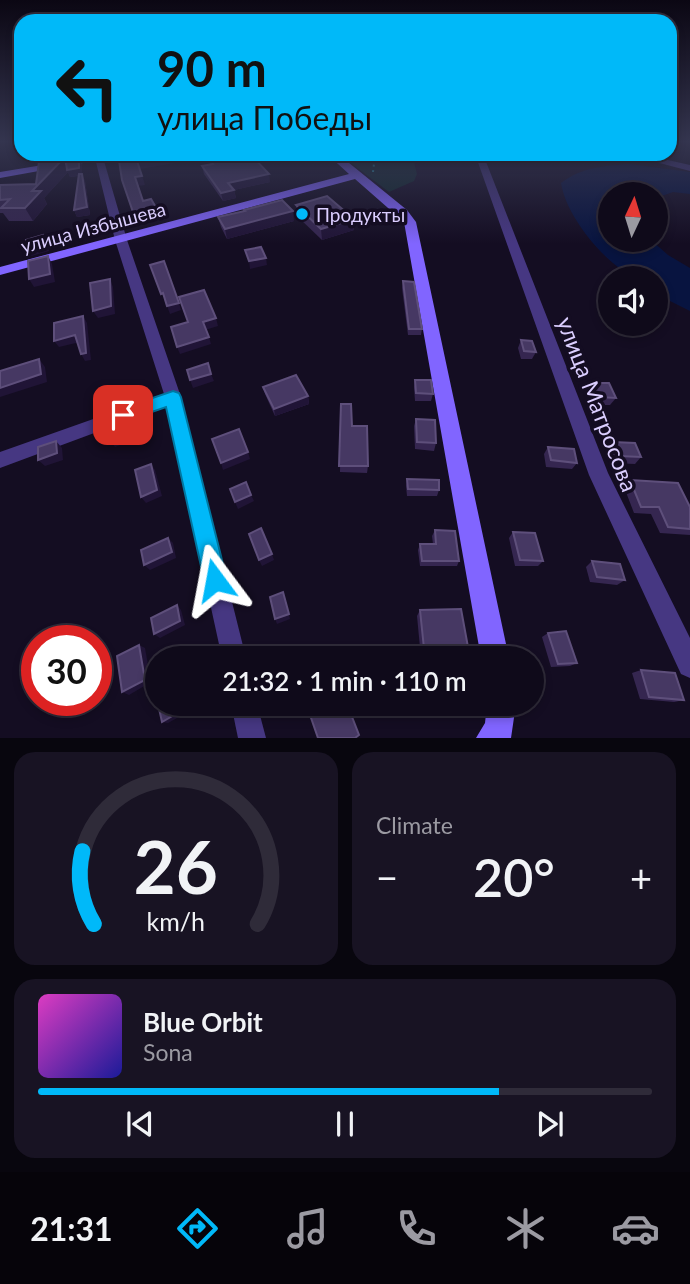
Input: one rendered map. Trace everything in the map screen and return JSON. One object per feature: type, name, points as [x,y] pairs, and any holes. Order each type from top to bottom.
[{"type":"street","points":[[103,175],[121,240],[173,397],[231,646]]},
{"type":"street","name":"улица Избышева","points":[[0,271],[360,175]]},
{"type":"street","points":[[366,175],[403,213],[412,231],[493,646]]},
{"type":"street","name":"улица Матросова","points":[[487,175],[599,475],[690,665]]},
{"type":"street","points":[[0,460],[173,397]]},
{"type":"street","points":[[247,716],[252,738]]},
{"type":"street","points":[[491,738],[499,730],[501,716]]},
{"type":"green space","points":[[367,175],[416,175],[414,181],[389,192]]},
{"type":"shaded area","points":[[574,175],[690,175],[690,194],[668,194],[668,182],[598,182],[598,249],[570,210],[561,183]]},
{"type":"shaded area","points":[[601,252],[665,252],[690,268],[690,311],[668,300],[668,266],[617,266]]},
{"type":"building","points":[[37,175],[47,175],[32,191],[41,191],[25,208],[1,208],[10,199],[0,200],[0,185],[36,184]]},
{"type":"building","points":[[79,175],[82,175],[87,207],[74,210]]},
{"type":"building","points":[[121,175],[142,175],[135,177],[143,201],[151,199],[157,209],[134,215]]},
{"type":"building","points":[[209,175],[262,175],[228,183],[234,190],[221,193]]},
{"type":"building","points":[[327,196],[354,219],[321,229],[296,205]]},
{"type":"building","points":[[282,200],[293,211],[225,229],[218,217],[245,211]]},
{"type":"building","points":[[43,235],[45,244],[27,249],[26,240]]},
{"type":"building","points":[[261,247],[266,258],[249,261],[245,250]]},
{"type":"building","points":[[48,256],[50,274],[29,279],[28,261]]},
{"type":"building","points":[[164,261],[179,303],[167,306],[150,265]]},
{"type":"building","points":[[110,279],[111,306],[93,311],[90,283]]},
{"type":"building","points":[[403,281],[414,282],[422,329],[409,329]]},
{"type":"building","points":[[204,290],[216,318],[203,322],[209,337],[177,347],[171,327],[188,322],[179,297]]},
{"type":"building","points":[[83,316],[86,353],[81,354],[75,335],[54,341],[54,323]]},
{"type":"building","points":[[521,340],[532,341],[536,352],[524,351]]},
{"type":"building","points":[[39,359],[41,374],[0,388],[0,371]]},
{"type":"building","points":[[208,363],[211,374],[190,380],[187,370]]},
{"type":"building","points":[[296,375],[308,396],[274,409],[263,387]]},
{"type":"building","points":[[415,380],[431,380],[433,394],[416,393]]},
{"type":"building","points":[[592,383],[609,383],[616,398],[599,397]]},
{"type":"building","points":[[341,404],[351,404],[352,426],[367,426],[368,466],[339,466]]},
{"type":"building","points":[[138,419],[141,428],[110,440],[108,430]]},
{"type":"building","points":[[416,419],[435,420],[436,443],[417,442]]},
{"type":"building","points":[[239,429],[248,452],[221,463],[212,439]]},
{"type":"building","points":[[56,441],[57,453],[38,460],[38,447]]},
{"type":"building","points":[[613,442],[635,443],[641,457],[619,456]]},
{"type":"building","points":[[548,447],[574,449],[577,463],[551,460]]},
{"type":"building","points":[[151,464],[157,490],[141,497],[135,470]]},
{"type":"building","points":[[407,479],[439,480],[439,490],[408,489]]},
{"type":"building","points":[[630,480],[678,483],[690,507],[690,529],[668,527],[659,507],[641,507]]},
{"type":"building","points":[[246,482],[251,495],[235,502],[230,489]]},
{"type":"building","points":[[261,528],[272,554],[259,560],[249,534]]},
{"type":"building","points":[[435,530],[455,531],[459,561],[422,561],[420,544],[436,544]]},
{"type":"building","points":[[513,532],[535,533],[543,561],[520,560]]},
{"type":"building","points":[[168,538],[172,552],[144,565],[141,550]]},
{"type":"building","points":[[592,561],[620,564],[625,580],[597,577]]},
{"type":"building","points":[[283,592],[289,614],[275,619],[270,597]]},
{"type":"building","points":[[177,605],[180,621],[154,634],[151,618]]},
{"type":"building","points":[[461,609],[468,646],[424,646],[420,610]]},
{"type":"building","points":[[566,631],[577,663],[558,664],[548,633]]},
{"type":"building","points":[[139,645],[145,680],[122,692],[117,656]]},
{"type":"building","points":[[641,670],[675,673],[684,700],[649,697]]},
{"type":"building","points":[[161,716],[172,716],[162,722]]},
{"type":"building","points":[[310,716],[352,716],[359,735],[355,738],[318,738]]},
{"type":"place","name":"Продукты","points":[[302,214]]},
{"type":"route","points":[[123,415],[173,397],[215,580]]}]
